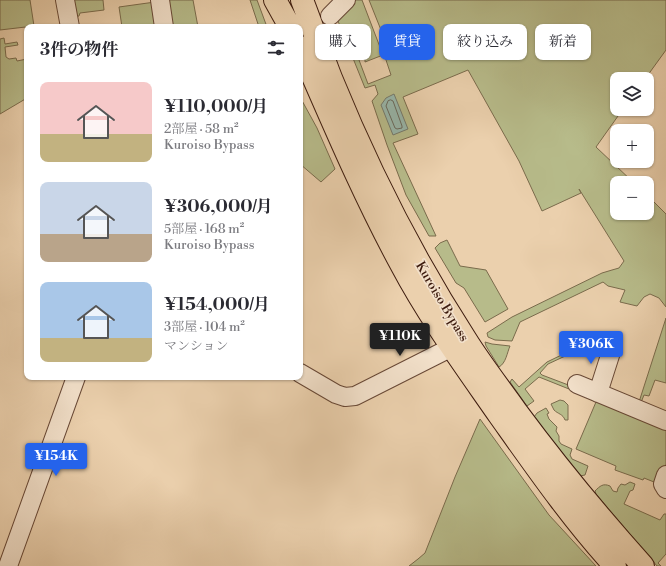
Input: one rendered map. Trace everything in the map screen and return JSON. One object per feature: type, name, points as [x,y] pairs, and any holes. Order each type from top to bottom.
[{"type":"highway","points":[[275,0],[289,24]]},
{"type":"highway","points":[[284,0],[290,24]]},
{"type":"highway","name":"Kuroiso Bypass","points":[[303,2],[332,79],[358,140],[459,344],[544,479],[569,512],[615,566]]},
{"type":"highway","name":"Kuroiso Bypass","points":[[303,55],[379,222],[430,312],[496,383],[580,493],[643,566]]},
{"type":"street","points":[[66,0],[70,24]]},
{"type":"street","points":[[160,0],[164,24]]},
{"type":"street","points":[[330,16],[346,0]]},
{"type":"street","points":[[303,376],[336,394],[345,397],[355,396],[459,344]]},
{"type":"street","points":[[598,393],[613,346]]},
{"type":"street","points":[[8,566],[75,380]]},
{"type":"street","points":[[577,384],[666,421]]},
{"type":"street","points":[[666,475],[663,484],[666,488]]},
{"type":"green space","points":[[0,0],[30,0],[34,24],[24,24],[24,27],[0,30]]},
{"type":"green space","points":[[69,0],[103,0],[104,10],[80,13],[79,16],[75,17]]},
{"type":"green space","points":[[165,0],[193,0],[197,24],[168,24]]},
{"type":"green space","points":[[250,0],[257,0],[266,24],[258,24]]},
{"type":"green space","points":[[351,0],[362,0],[379,45],[379,57],[371,60],[371,24],[339,24],[338,21]]},
{"type":"green space","points":[[369,0],[666,0],[666,50],[650,72],[610,72],[610,116],[618,116],[612,124],[610,124],[610,127],[596,147],[610,160],[610,168],[618,168],[627,176],[610,176],[610,220],[654,220],[654,202],[666,214],[666,307],[659,298],[650,294],[644,297],[637,306],[620,302],[625,290],[608,286],[603,282],[520,322],[512,341],[495,340],[488,337],[487,333],[512,317],[602,273],[619,268],[624,261],[579,189],[581,193],[542,211],[519,161],[468,70],[403,97],[418,134],[393,143],[436,236],[429,236],[406,195],[387,145],[372,101],[378,94],[375,85],[365,88],[354,60],[359,60],[368,84],[391,75],[386,60],[435,60],[435,24],[379,25]]},
{"type":"green space","points":[[155,2],[158,23],[122,24],[119,7]]},
{"type":"green space","points":[[4,38],[5,44],[17,42],[18,45],[5,47],[6,57],[9,59],[16,58],[17,61],[24,60],[24,100],[0,114],[0,39]]},
{"type":"green space","points":[[303,102],[317,128],[335,169],[321,182],[303,167]]},
{"type":"green space","points":[[447,240],[460,266],[486,270],[508,309],[485,322],[464,288],[456,283],[435,248],[440,243]]},
{"type":"green space","points":[[666,318],[666,383],[655,380],[649,396],[644,395],[640,405],[639,402]]},
{"type":"green space","points":[[485,342],[510,346],[505,360],[499,367],[486,346]]},
{"type":"green space","points":[[608,343],[608,346],[576,351],[548,364],[540,373],[542,375],[571,386],[569,389],[539,377],[525,389],[534,401],[527,406],[510,382],[512,379],[519,387],[547,362],[576,348]]},
{"type":"green space","points":[[574,392],[666,424],[666,464],[659,484],[615,470],[616,466],[576,449],[596,402]]},
{"type":"green space","points":[[560,400],[564,401],[568,405],[568,420],[565,420],[562,415],[554,410],[551,404]]},
{"type":"green space","points":[[546,408],[549,413],[547,414],[549,419],[557,427],[556,431],[561,444],[572,449],[570,455],[572,459],[588,466],[585,475],[580,476],[534,417],[537,413]]},
{"type":"green space","points":[[480,419],[549,515],[596,566],[409,566],[425,553]]},
{"type":"green space","points":[[630,482],[635,484],[624,504],[660,520],[664,514],[666,514],[666,554],[658,563],[661,566],[657,566],[595,491],[600,486],[605,485],[610,486],[613,491],[617,492],[621,484],[625,485]]},
{"type":"water","points":[[394,94],[408,129],[393,135],[381,105],[386,98]]}]
